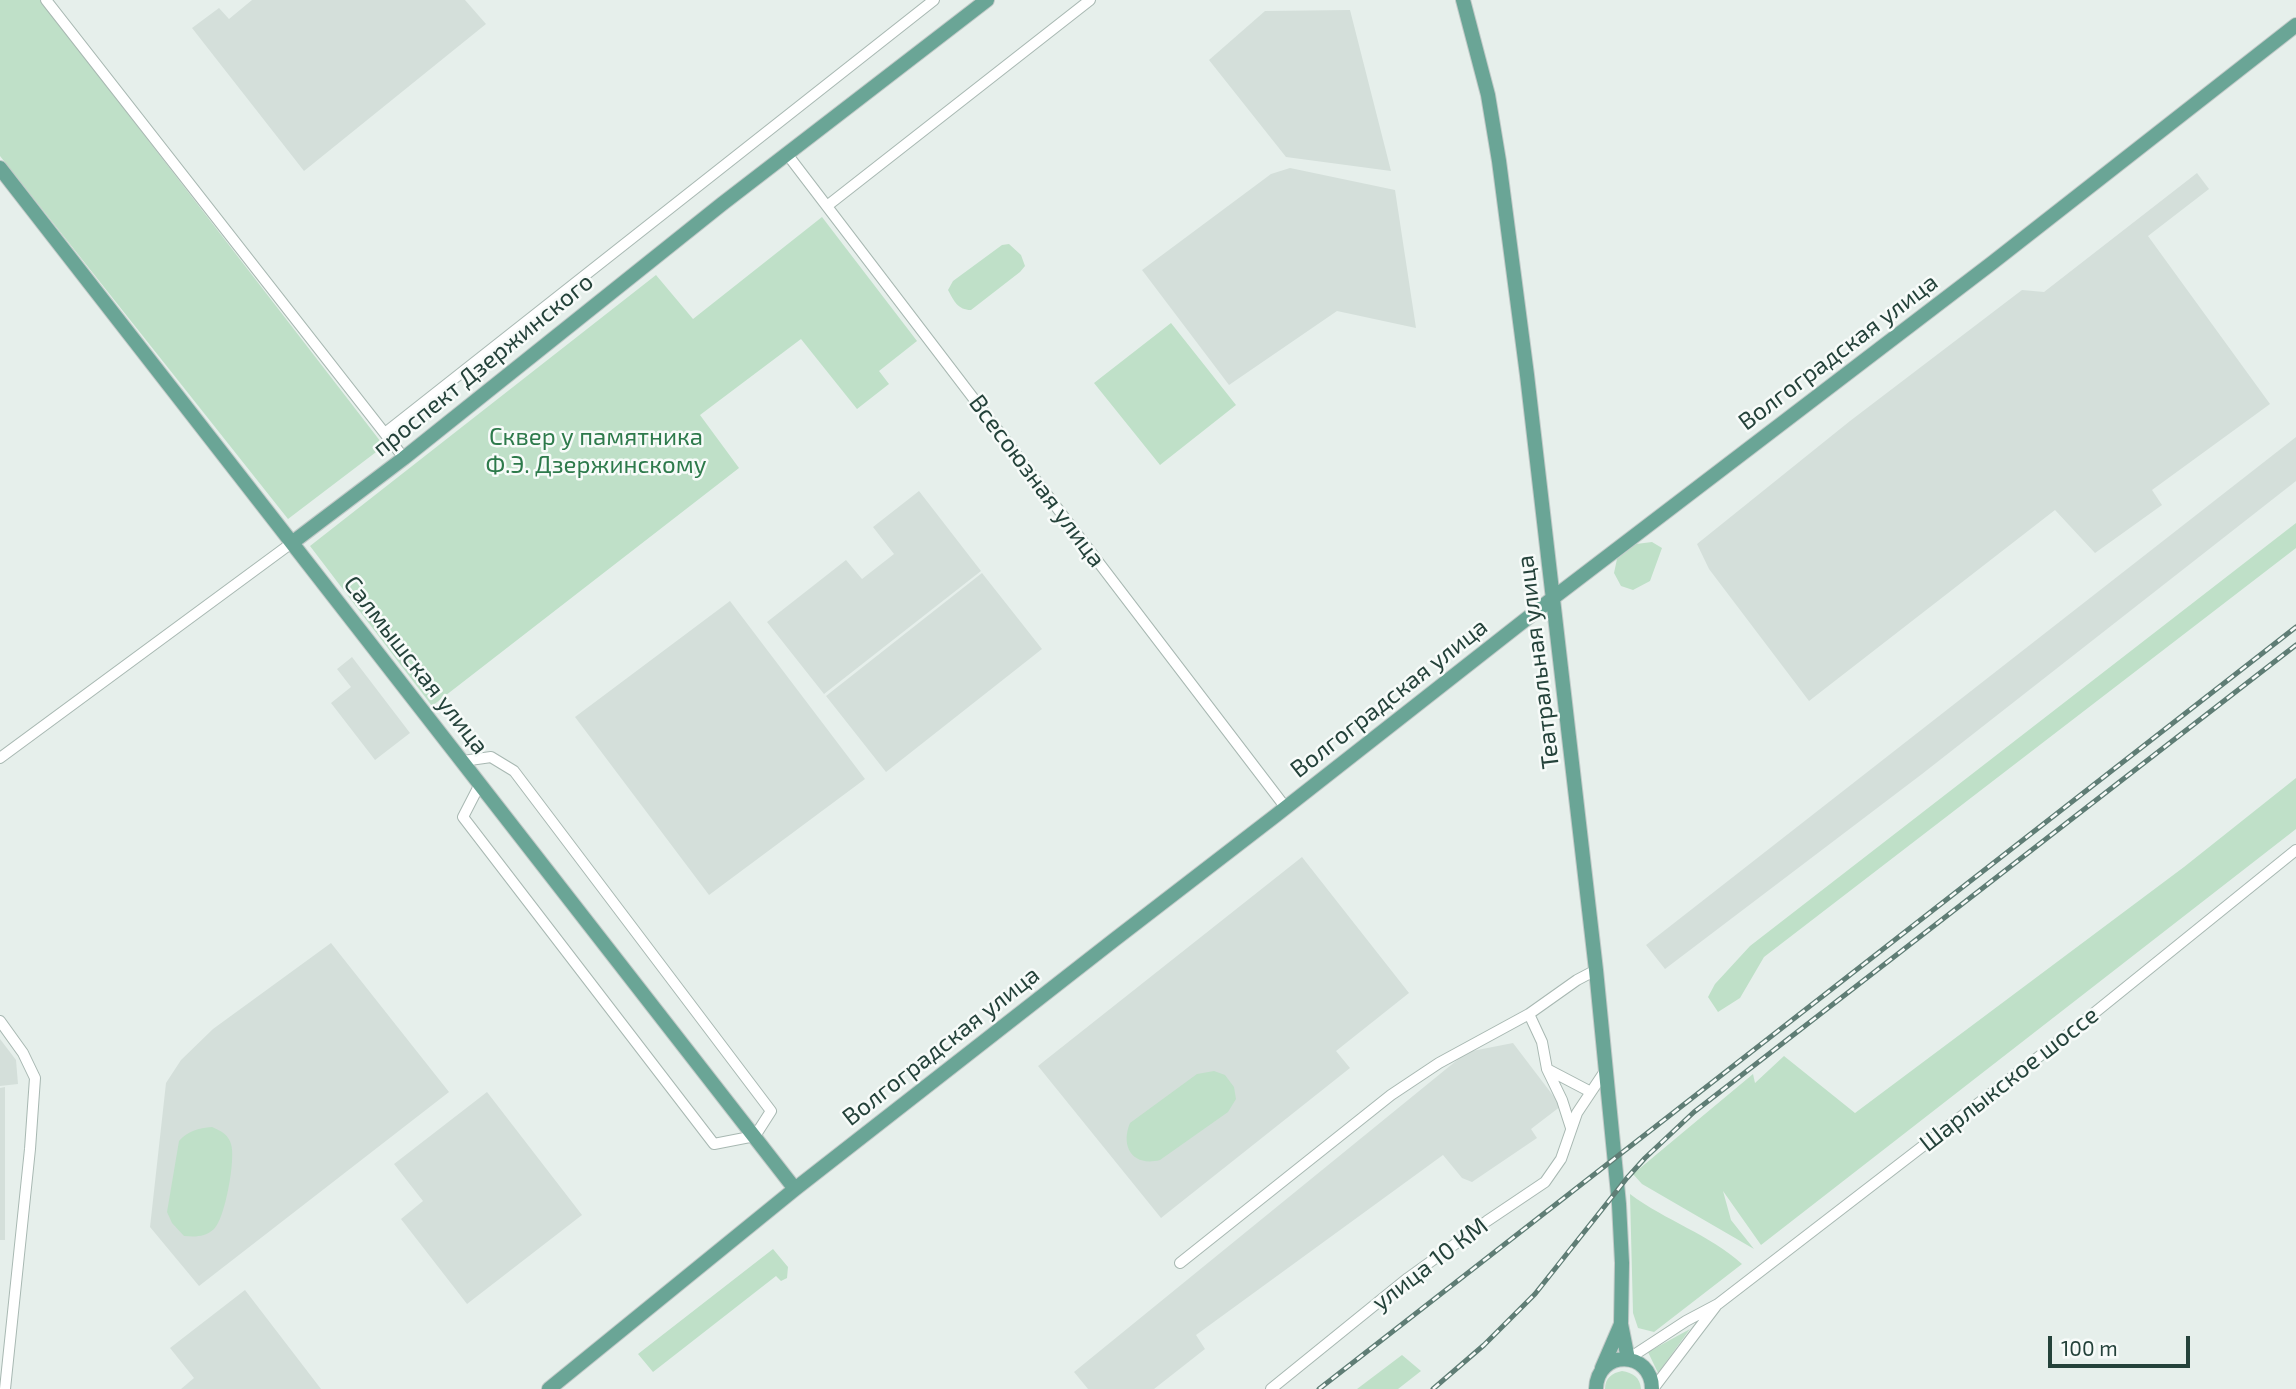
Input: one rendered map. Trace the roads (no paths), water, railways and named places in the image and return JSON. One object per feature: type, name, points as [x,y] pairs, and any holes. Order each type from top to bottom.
[{"type":"main road","name":"проспект Дзержинского","points":[[293,542],[404,458],[722,204],[987,0]]},
{"type":"main road","name":"Театральная улица","points":[[1463,0],[1488,96],[1499,161],[1553,598],[1596,970],[1619,1204],[1621,1324],[1628,1359]]},
{"type":"main road","name":"Волгоградская улица","points":[[549,1389],[795,1189],[1553,598],[1975,277],[2296,25]]},
{"type":"main road","name":"Салмышская улица","points":[[0,168],[795,1189]]},
{"type":"main road","name":"Театральная улица","points":[[1596,1389],[1596,1381],[1621,1324]]},
{"type":"main road","points":[[1601,1370],[1614,1361],[1628,1359],[1642,1365],[1653,1389]]},
{"type":"street","points":[[46,0],[404,458]]},
{"type":"street","points":[[385,433],[934,0]]},
{"type":"street","points":[[827,206],[1090,0]]},
{"type":"street","name":"Всесоюзная улица","points":[[787,154],[1286,808]]},
{"type":"street","name":"проспект Дзержинского","points":[[0,758],[293,542]]},
{"type":"street","points":[[463,761],[491,757],[514,771],[771,1111],[755,1136],[714,1144],[463,817],[480,784]]},
{"type":"street","name":"Шарлыкское шоссе","points":[[1628,1359],[1686,1321],[1718,1304],[2067,1035],[2296,850]]},
{"type":"street","points":[[1180,1263],[1391,1095],[1439,1063],[1529,1014],[1596,970]]},
{"type":"street","points":[[1529,1014],[1542,1042],[1548,1069],[1571,1128]]},
{"type":"street","points":[[0,1021],[23,1053],[35,1077],[5,1389]]},
{"type":"street","points":[[1548,1069],[1589,1091]]},
{"type":"street","name":"улица 10 КМ","points":[[1271,1389],[1408,1278],[1545,1182],[1561,1159],[1571,1128],[1589,1091],[1605,1071]]},
{"type":"street","name":"Шарлыкское шоссе","points":[[1653,1389],[1718,1304]]},
{"type":"railway","points":[[1319,1389],[2296,627]]},
{"type":"railway","points":[[1433,1389],[1484,1345],[1535,1294],[1627,1178],[1694,1112],[2296,645]]},
{"type":"park label","name":"Сквер у памятника Ф.Э. Дзержинскому","points":[[596,451]]}]
